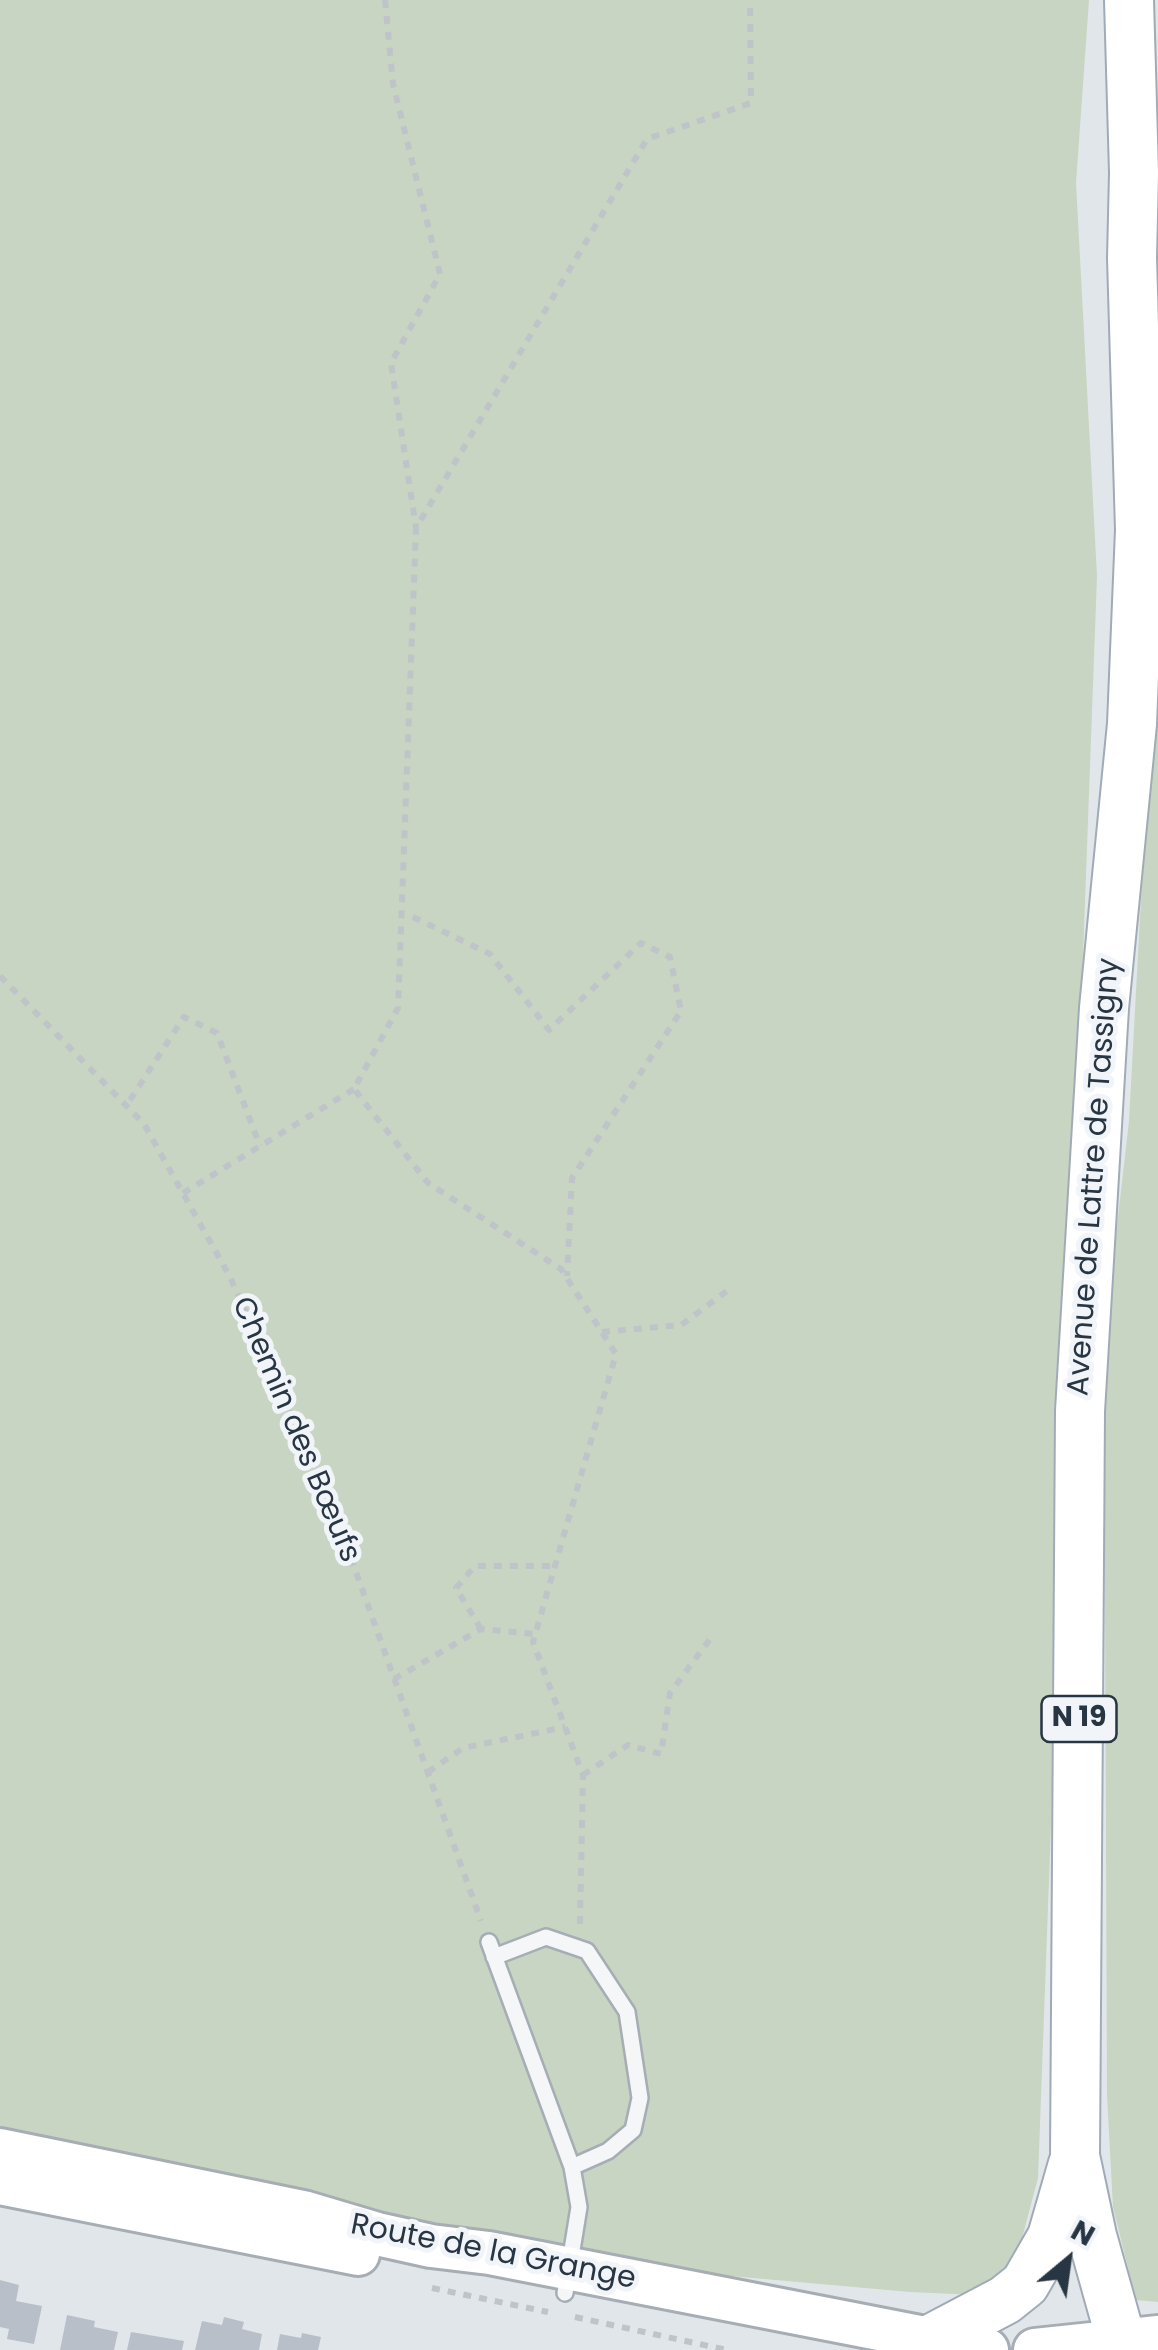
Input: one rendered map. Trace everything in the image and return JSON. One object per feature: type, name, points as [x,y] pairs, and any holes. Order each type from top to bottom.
[{"type":"main road","name":"Avenue de Lattre de Tassigny","points":[[1129,0],[1140,530],[1132,724],[1104,1008],[1080,1411],[1075,2156],[1092,2236],[1134,2343]]},
{"type":"main road","name":"Route de la Grange","points":[[0,2150],[302,2212],[566,2281],[605,2304],[703,2318],[834,2350]]},
{"type":"main road","points":[[930,2344],[1025,2284],[1052,2237],[1075,2156]]},
{"type":"main road","name":"Route de la Grange","points":[[0,2183],[930,2344],[987,2350]]},
{"type":"main road","points":[[1034,2350],[1134,2343]]},
{"type":"lane","points":[[566,2281],[579,2207],[572,2167],[492,1949],[546,1937],[588,1951],[627,2012],[640,2098],[633,2130],[608,2151],[572,2167]]},
{"type":"path","points":[[183,1193],[354,1089],[398,1008],[416,528],[391,363],[440,274],[393,84],[384,0]]},
{"type":"path","points":[[416,528],[647,139],[751,103],[750,0]]},
{"type":"path","points":[[412,917],[490,954],[549,1030],[641,943],[670,957],[680,1011],[572,1178],[566,1277]]},
{"type":"path","name":"Chemin des Bœufs","points":[[0,976],[144,1124],[230,1277],[337,1520],[492,1949]]},
{"type":"path","points":[[130,1100],[184,1017],[217,1033],[260,1146]]},
{"type":"path","points":[[354,1089],[428,1183],[561,1269],[616,1354],[533,1642],[582,1775],[580,1936]]},
{"type":"path","points":[[602,1332],[681,1326],[731,1288]]},
{"type":"path","points":[[481,1629],[456,1588],[475,1566],[554,1566]]},
{"type":"path","points":[[394,1679],[481,1629],[535,1634]]},
{"type":"path","points":[[582,1775],[628,1744],[661,1754],[670,1692],[713,1635]]},
{"type":"path","points":[[428,1772],[463,1748],[565,1728]]},
{"type":"green space","points":[[0,0],[1089,0],[1076,183],[1097,576],[1038,2178],[1016,2261],[978,2295],[675,2271],[0,2136]]},
{"type":"green space","points":[[1158,585],[1158,2302],[1136,2300],[1113,2207],[1107,2095],[1104,1339],[1129,1121]]},
{"type":"building","points":[[0,2280],[19,2285],[16,2301],[42,2306],[34,2344],[7,2339],[9,2329],[0,2327]]},
{"type":"building","points":[[67,2315],[95,2321],[94,2327],[118,2332],[114,2350],[60,2350]]},
{"type":"building","points":[[224,2317],[244,2322],[242,2329],[262,2334],[259,2350],[195,2350],[202,2321],[222,2325]]},
{"type":"building","points":[[131,2332],[184,2341],[182,2350],[127,2350]]},
{"type":"building","points":[[302,2333],[321,2337],[318,2350],[277,2350],[280,2334],[301,2338]]}]
